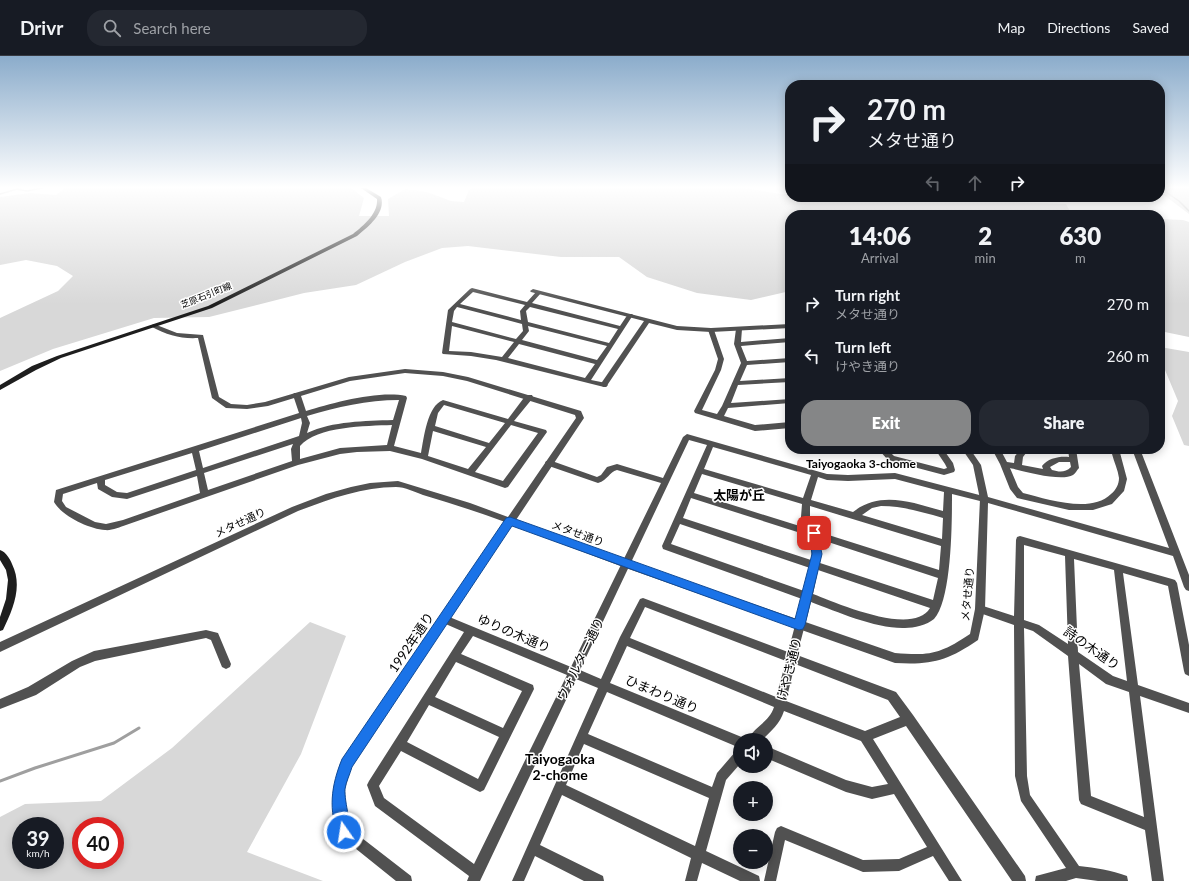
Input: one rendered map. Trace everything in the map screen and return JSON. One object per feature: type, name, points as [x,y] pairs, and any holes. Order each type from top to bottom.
[{"type":"main road","name":"芝原石引町線","points":[[0,388],[34,368],[59,357],[210,307],[236,296],[355,235],[365,226]]},
{"type":"main road","points":[[0,554],[11,567],[14,584],[8,610],[0,627]]},
{"type":"street","points":[[622,328],[472,290],[451,310],[445,353],[478,354],[504,359],[604,385],[648,320]]},
{"type":"street","points":[[504,359],[526,331],[523,311],[535,292],[677,328],[711,330],[785,326]]},
{"type":"street","points":[[456,305],[610,345]]},
{"type":"street","points":[[587,381],[630,315]]},
{"type":"street","points":[[449,323],[599,363]]},
{"type":"street","points":[[154,326],[181,337],[201,336],[216,398],[229,406],[247,407],[265,404],[349,379],[406,371],[455,376],[529,397],[470,473]]},
{"type":"street","points":[[719,418],[726,406],[744,363],[737,344],[738,329]]},
{"type":"street","points":[[711,330],[720,359],[718,370],[698,411],[755,428],[785,426]]},
{"type":"street","points":[[737,344],[785,340]]},
{"type":"street","points":[[744,363],[785,360]]},
{"type":"street","points":[[736,383],[785,380]]},
{"type":"street","points":[[296,463],[296,444],[302,438],[306,422],[297,395]]},
{"type":"street","points":[[390,448],[403,398],[385,397],[355,400],[328,407],[59,492],[58,502],[62,509],[93,525],[106,527],[122,523],[296,463],[340,451],[357,449],[390,448],[424,457],[505,485],[543,432],[443,402],[434,412],[424,457]]},
{"type":"street","name":"1992年通り","points":[[406,881],[344,832],[340,816],[338,789],[346,764],[580,418],[578,413],[529,397]]},
{"type":"street","points":[[726,406],[785,401]]},
{"type":"street","points":[[100,479],[100,487],[115,495],[127,496],[200,471],[343,426],[396,422]]},
{"type":"street","points":[[431,428],[491,446]]},
{"type":"street","name":"ウォルター通り","points":[[475,877],[687,437],[711,444]]},
{"type":"street","points":[[948,490],[948,516],[941,590],[937,606],[931,615],[915,623],[903,624],[890,622],[840,608],[666,546],[711,444],[827,477],[848,478],[895,476],[910,479],[1175,552]]},
{"type":"street","points":[[195,449],[205,494]]},
{"type":"street","points":[[887,454],[891,458],[911,464],[944,472],[951,470],[949,463],[943,454]]},
{"type":"street","name":"メタせ通り","points":[[0,647],[295,509],[350,490],[370,486],[398,484],[467,505],[626,564],[895,658],[921,660],[940,657],[974,637],[980,609],[984,499],[977,465],[969,454]]},
{"type":"street","points":[[999,454],[1014,489],[1020,496],[1069,507],[1093,507],[1108,502],[1120,491],[1123,479],[1116,454]]},
{"type":"street","points":[[1018,466],[1021,454]]},
{"type":"street","points":[[1004,464],[1060,475],[1070,473],[1075,468],[1072,454]]},
{"type":"street","points":[[1138,454],[1189,587]]},
{"type":"street","points":[[1049,473],[1046,466],[1053,460],[1063,458],[1073,460]]},
{"type":"street","points":[[549,463],[598,480],[604,478],[610,469],[616,467],[666,482]]},
{"type":"street","points":[[910,479],[911,464]]},
{"type":"street","points":[[699,470],[945,543]]},
{"type":"street","name":"けやき通り","points":[[761,733],[772,723],[777,715],[806,596],[815,566],[817,554],[814,534],[807,522],[805,512],[815,474]]},
{"type":"street","points":[[688,494],[942,575]]},
{"type":"street","points":[[855,516],[871,505],[887,503],[900,504],[948,516]]},
{"type":"street","points":[[678,520],[937,606]]},
{"type":"street","points":[[1076,872],[1025,797],[1021,776],[1019,621],[1020,540],[1172,583],[1189,671]]},
{"type":"street","points":[[1068,553],[1073,653],[1085,800],[1151,826]]},
{"type":"street","points":[[1118,567],[1132,689],[1158,881]]},
{"type":"street","points":[[518,881],[624,640],[643,602],[892,696],[1020,881]]},
{"type":"street","name":"詩の木通り","points":[[980,609],[1019,621],[1045,633],[1110,680],[1189,708]]},
{"type":"street","name":"ゆりの木通り","points":[[444,619],[574,673]]},
{"type":"street","points":[[471,630],[373,785],[379,802],[475,877]]},
{"type":"street","points":[[0,704],[32,691],[76,664],[94,656],[206,634],[214,636],[226,664]]},
{"type":"street","points":[[624,640],[780,704],[866,737],[956,881]]},
{"type":"street","points":[[399,744],[480,786],[529,689],[454,656]]},
{"type":"street","name":"ひまわり通り","points":[[574,673],[733,739]]},
{"type":"street","points":[[427,699],[506,735]]},
{"type":"street","points":[[866,737],[909,719]]},
{"type":"street","points":[[582,737],[716,795]]},
{"type":"street","points":[[773,755],[846,786],[872,793],[889,791],[897,788]]},
{"type":"street","points":[[691,881],[722,777],[733,764]]},
{"type":"street","points":[[559,788],[754,881]]},
{"type":"street","points":[[770,881],[781,832],[863,866],[899,865],[936,849]]},
{"type":"street","points":[[532,848],[598,881]]},
{"type":"street","points":[[1041,881],[1076,872],[1122,881]]},
{"type":"shaded area","points":[[0,226],[785,226],[785,292],[751,300],[697,293],[647,277],[619,257],[561,257],[468,246],[442,248],[405,262],[356,285],[304,293],[209,317],[154,318],[53,349],[0,371],[0,318],[58,291],[73,276],[57,266],[26,260],[0,265]]},
{"type":"shaded area","points":[[1165,226],[1189,226],[1189,337],[1165,332]]},
{"type":"shaded area","points":[[1165,348],[1189,352],[1189,446],[1184,445],[1172,416],[1178,401],[1165,370]]},
{"type":"shaded area","points":[[310,622],[346,636],[301,754],[247,852],[323,881],[0,881],[0,817],[25,804],[101,801],[172,748]]},
{"type":"waterway","points":[[0,781],[35,768],[114,743],[139,728]]},
{"type":"district","name":"Taiyogaoka 3-chome","points":[[861,463]]},
{"type":"district","name":"太陽が丘","points":[[739,495]]},
{"type":"district","name":"Taiyogaoka 2-chome","points":[[560,766]]},
{"type":"route","points":[[344,832],[340,816],[338,789],[346,764],[510,521],[799,625],[817,554],[814,533]]}]
